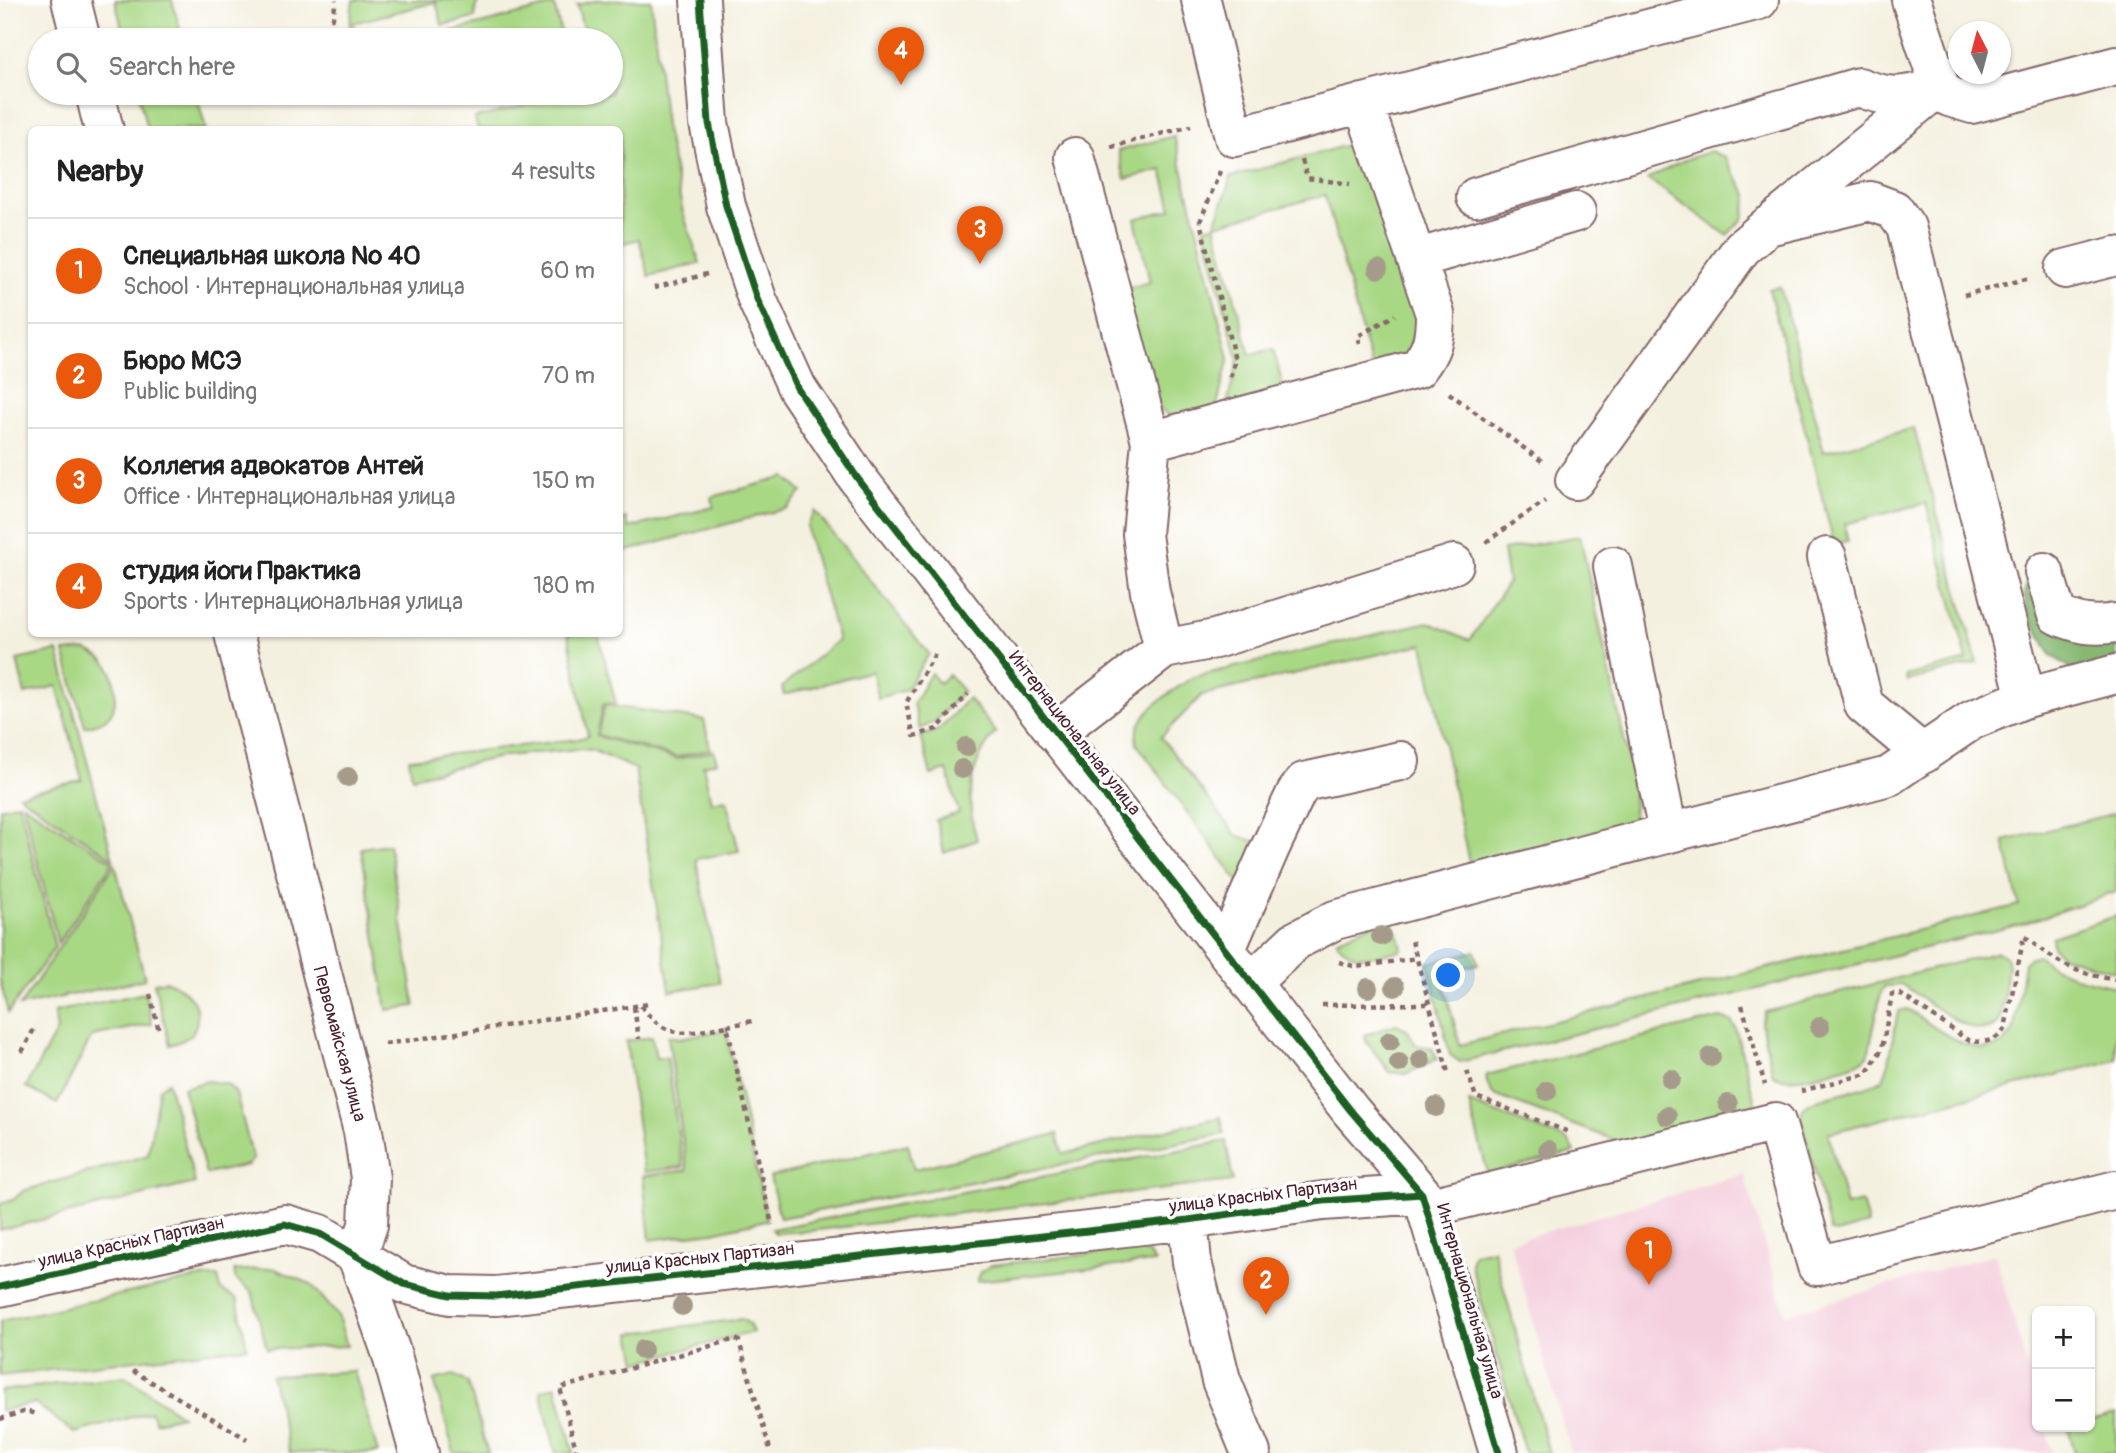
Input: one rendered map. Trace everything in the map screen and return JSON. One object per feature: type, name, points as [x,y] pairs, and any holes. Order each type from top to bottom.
[{"type":"street","points":[[71,0],[78,28]]},
{"type":"street","name":"Интернациональная улица","points":[[699,0],[709,123],[726,206],[757,299],[797,388],[858,479],[1424,1201],[1499,1453]]},
{"type":"street","points":[[1201,0],[1234,137],[1759,0]]},
{"type":"street","points":[[1911,0],[1940,87],[1949,97],[1972,104],[2116,66]]},
{"type":"street","points":[[1476,197],[1859,87],[1882,96],[1907,95],[1940,87]]},
{"type":"street","points":[[1573,482],[1742,248],[1940,87]]},
{"type":"street","points":[[1151,441],[1417,369],[1429,355],[1435,332],[1435,314],[1363,103]]},
{"type":"street","points":[[98,105],[103,126]]},
{"type":"street","points":[[1075,157],[1151,441],[1142,534],[1150,592],[1164,649]]},
{"type":"street","points":[[1768,226],[1870,201],[1894,210],[1906,227],[2026,698]]},
{"type":"street","points":[[1416,259],[1576,212]]},
{"type":"street","points":[[2064,269],[2116,256]]},
{"type":"street","points":[[1827,557],[1864,705],[1923,754]]},
{"type":"street","points":[[1055,733],[1164,649],[1227,635],[1454,565]]},
{"type":"street","points":[[1613,566],[1668,832]]},
{"type":"street","points":[[2044,572],[2057,615],[2077,624],[2099,626],[2116,623]]},
{"type":"street","name":"Первомайская улица","points":[[235,637],[363,1131],[370,1178],[368,1225],[357,1256]]},
{"type":"street","points":[[1252,982],[1296,941],[1335,920],[1889,776],[1972,720],[2026,698],[2116,674]]},
{"type":"street","points":[[1226,949],[1267,855],[1296,793],[1304,782],[1400,761]]},
{"type":"street","name":"улица Красных Партизан","points":[[0,1287],[285,1224],[320,1234],[404,1284],[450,1295],[496,1296],[1188,1220],[1323,1201],[1424,1201],[1776,1122],[1817,1266],[2116,1189]]},
{"type":"street","points":[[1188,1220],[1192,1262],[1221,1380],[1251,1453]]},
{"type":"street","points":[[357,1256],[390,1352],[419,1453]]},
{"type":"path","points":[[331,28],[336,0]]},
{"type":"path","points":[[1290,123],[1307,178],[1393,190]]},
{"type":"path","points":[[1075,157],[1178,129]]},
{"type":"path","points":[[1219,423],[1235,360],[1200,222],[1234,137]]},
{"type":"path","points":[[1925,304],[2064,269]]},
{"type":"path","points":[[653,288],[713,273]]},
{"type":"path","points":[[1370,382],[1359,337],[1429,294]]},
{"type":"path","points":[[1417,369],[1573,482],[1454,565]]},
{"type":"path","points":[[935,654],[906,703],[914,736],[937,729],[968,694]]},
{"type":"path","points":[[1401,903],[1449,1076]]},
{"type":"path","points":[[1797,1094],[1802,1090],[1866,1074],[1872,1068],[1882,1049],[1892,994],[1895,993],[1900,993],[1968,1040],[1977,1043],[1991,1041],[2002,1034],[2024,936],[2056,962],[2085,975],[2116,981]]},
{"type":"path","points":[[1328,959],[1357,967],[1416,958]]},
{"type":"path","points":[[150,994],[159,1031]]},
{"type":"path","points":[[385,1044],[649,1004]]},
{"type":"path","points":[[1322,1005],[1429,1004]]},
{"type":"path","points":[[1742,1005],[1765,1087],[1770,1093]]},
{"type":"path","points":[[642,1006],[664,1029],[679,1034],[753,1021]]},
{"type":"path","points":[[634,1007],[639,1039]]},
{"type":"path","points":[[727,1026],[772,1225]]},
{"type":"path","points":[[22,1052],[34,1029]]},
{"type":"path","points":[[1467,1071],[1476,1097],[1580,1136]]},
{"type":"path","points":[[577,1453],[560,1388],[736,1339],[739,1341],[771,1453]]},
{"type":"path","points":[[133,1371],[247,1440]]},
{"type":"path","points":[[0,1419],[26,1411],[35,1414]]},
{"type":"shaded area","points":[[1744,1174],[1785,1315],[1995,1254],[2032,1384],[2032,1432],[2046,1432],[2052,1453],[1571,1453],[1510,1242]]},
{"type":"green space","points":[[115,0],[172,0],[180,28],[122,28]]},
{"type":"green space","points":[[353,0],[480,0],[476,5],[475,18],[442,25],[436,2],[353,23],[354,28],[350,28]]},
{"type":"green space","points":[[598,0],[651,0],[665,125],[683,213],[700,263],[649,276],[639,239],[623,243],[623,126],[477,126],[475,118],[527,105],[623,105],[623,28],[583,28],[577,5]]},
{"type":"green space","points":[[554,5],[560,28],[465,28]]},
{"type":"green space","points":[[141,105],[199,105],[205,126],[146,126]]},
{"type":"green space","points":[[1174,136],[1229,358],[1214,417],[1181,426],[1153,403],[1121,290],[1150,282],[1135,219],[1172,209],[1162,170],[1125,179],[1118,151]]},
{"type":"green space","points":[[1362,141],[1428,319],[1412,356],[1372,369],[1325,195],[1215,225],[1231,177]]},
{"type":"green space","points":[[1711,151],[1725,158],[1748,196],[1743,219],[1727,235],[1648,179],[1682,161]]},
{"type":"green space","points":[[1215,225],[1250,355],[1273,349],[1285,393],[1226,408],[1238,360],[1204,227]]},
{"type":"green space","points":[[1780,287],[1824,452],[1914,428],[1977,663],[1907,681],[1906,676],[1967,660],[1926,503],[1844,524],[1848,541],[1834,544],[1769,289]]},
{"type":"green space","points":[[785,477],[802,492],[787,508],[623,552],[623,519],[626,518],[629,528],[714,507],[712,497]]},
{"type":"green space","points":[[815,511],[929,654],[906,690],[878,698],[871,671],[784,695],[782,687],[838,640],[808,536],[807,525]]},
{"type":"green space","points":[[1580,536],[1633,780],[1634,822],[1469,863],[1423,644],[1202,695],[1161,737],[1236,835],[1260,843],[1243,888],[1137,744],[1140,723],[1146,714],[1193,677],[1428,622],[1470,640],[1508,582],[1503,550]]},
{"type":"green space","points":[[2031,572],[2116,647],[2116,662],[2075,671],[2051,655],[2029,616],[2024,593]]},
{"type":"green space","points":[[569,637],[599,637],[616,704],[603,703],[597,736],[677,759],[714,751],[717,762],[703,765],[711,802],[726,799],[739,851],[696,859],[720,983],[670,991],[635,769],[592,750],[580,749],[505,756],[412,777],[409,759],[588,736]]},
{"type":"green space","points":[[85,650],[108,665],[113,678],[115,701],[106,719],[85,727],[64,652]]},
{"type":"green space","points":[[58,651],[113,859],[19,795],[82,780],[57,686],[25,694],[17,660]]},
{"type":"green space","points":[[931,673],[939,683],[949,675],[963,691],[936,721],[920,729],[913,704]]},
{"type":"green space","points":[[968,698],[996,732],[980,757],[972,783],[971,811],[977,840],[944,853],[936,820],[959,813],[947,770],[931,775],[921,736],[939,730]]},
{"type":"green space","points":[[605,705],[704,720],[710,749],[677,757],[597,735]]},
{"type":"green space","points":[[19,803],[55,947],[8,1013],[0,980],[0,808]]},
{"type":"green space","points":[[23,804],[113,862],[58,943]]},
{"type":"green space","points":[[2116,813],[2116,892],[2022,924],[1460,1062],[1450,1055],[1428,963],[1475,951],[1478,964],[1441,973],[1460,1045],[2019,905],[2004,841]]},
{"type":"green space","points":[[389,844],[415,1006],[387,1010],[361,848]]},
{"type":"green space","points":[[115,864],[145,979],[20,1006]]},
{"type":"green space","points":[[1391,916],[1402,949],[1399,951],[1357,956],[1343,948],[1336,940]]},
{"type":"green space","points":[[2116,916],[2116,972],[2062,956],[2053,947],[2052,937]]},
{"type":"green space","points":[[1998,952],[2006,957],[2008,965],[2001,1015],[1992,1028],[1981,1029],[1955,1020],[1902,985],[1885,986],[1881,992],[1868,1056],[1862,1061],[1805,1077],[1782,1078],[1773,1075],[1761,1023],[1765,1012]]},
{"type":"green space","points":[[2037,956],[2075,976],[2116,987],[2116,1060],[1828,1133],[1846,1206],[1862,1202],[1868,1224],[1836,1233],[1830,1231],[1801,1118],[1803,1108],[1822,1098],[1883,1079],[1899,1011],[1911,1011],[1964,1044],[1992,1048],[2004,1042],[2014,1029],[2024,963]]},
{"type":"green space","points":[[166,981],[187,993],[197,1013],[197,1022],[190,1036],[170,1045],[154,983]]},
{"type":"green space","points":[[145,993],[152,1024],[92,1036],[57,1104],[26,1087],[57,1030],[54,1012]]},
{"type":"green space","points":[[1720,1018],[1731,1021],[1735,1027],[1755,1102],[1754,1109],[1622,1143],[1494,1095],[1487,1083],[1486,1075]]},
{"type":"green space","points":[[1396,1024],[1407,1029],[1416,1045],[1432,1048],[1437,1059],[1406,1074],[1390,1072],[1366,1041],[1365,1035]]},
{"type":"green space","points":[[726,1030],[767,1220],[713,1232],[650,1240],[643,1176],[687,1170],[668,1036],[679,1038]]},
{"type":"green space","points":[[652,1037],[656,1058],[667,1057],[683,1167],[644,1172],[626,1041]]},
{"type":"green space","points":[[208,1081],[227,1084],[236,1093],[253,1159],[248,1165],[206,1174],[183,1088]]},
{"type":"green space","points":[[168,1082],[195,1183],[0,1230],[0,1203],[13,1200],[23,1191],[148,1155],[159,1089]]},
{"type":"green space","points":[[1469,1103],[1568,1140],[1575,1152],[1488,1174]]},
{"type":"green space","points":[[1221,1117],[1224,1134],[780,1218],[770,1177],[908,1144],[914,1169],[1057,1134],[1063,1154]]},
{"type":"green space","points":[[1226,1141],[1233,1181],[809,1231],[775,1233],[772,1229]]},
{"type":"green space","points":[[1138,1249],[1149,1254],[1155,1262],[977,1281],[981,1272],[991,1265]]},
{"type":"green space","points":[[1493,1249],[1549,1453],[1525,1453],[1471,1265],[1471,1258],[1475,1253]]},
{"type":"green space","points":[[273,1268],[311,1284],[338,1316],[347,1346],[267,1349],[252,1292],[236,1280],[234,1271]]},
{"type":"green space","points":[[218,1277],[221,1290],[237,1299],[247,1347],[0,1376],[0,1321],[196,1278]]},
{"type":"green space","points":[[742,1319],[749,1324],[753,1332],[637,1362],[631,1333]]},
{"type":"green space","points":[[354,1371],[378,1453],[290,1453],[271,1376]]},
{"type":"green space","points":[[454,1375],[468,1383],[488,1453],[454,1453],[434,1380]]},
{"type":"green space","points":[[125,1376],[182,1416],[155,1422],[151,1412],[74,1433],[35,1403],[0,1411],[0,1391]]},
{"type":"green space","points":[[556,1386],[574,1453],[556,1453],[541,1393],[542,1390]]},
{"type":"green space","points":[[2116,1414],[2116,1453],[2075,1453],[2069,1432],[2095,1432],[2095,1420]]},
{"type":"cycle path","points":[[700,0],[709,123],[726,206],[757,299],[797,388],[858,479],[1351,1111],[1422,1194],[1499,1453]]},
{"type":"cycle path","points":[[0,1287],[285,1224],[320,1234],[404,1284],[450,1295],[496,1296],[1188,1220],[1323,1201],[1422,1194]]},
{"type":"place","name":"студия йоги Практика","points":[[901,85]]},
{"type":"place","name":"Коллегия адвокатов Антей","points":[[980,264]]},
{"type":"place","name":"Специальная школа № 40","points":[[1649,1285]]},
{"type":"place","name":"Бюро МСЭ","points":[[1266,1315]]}]
